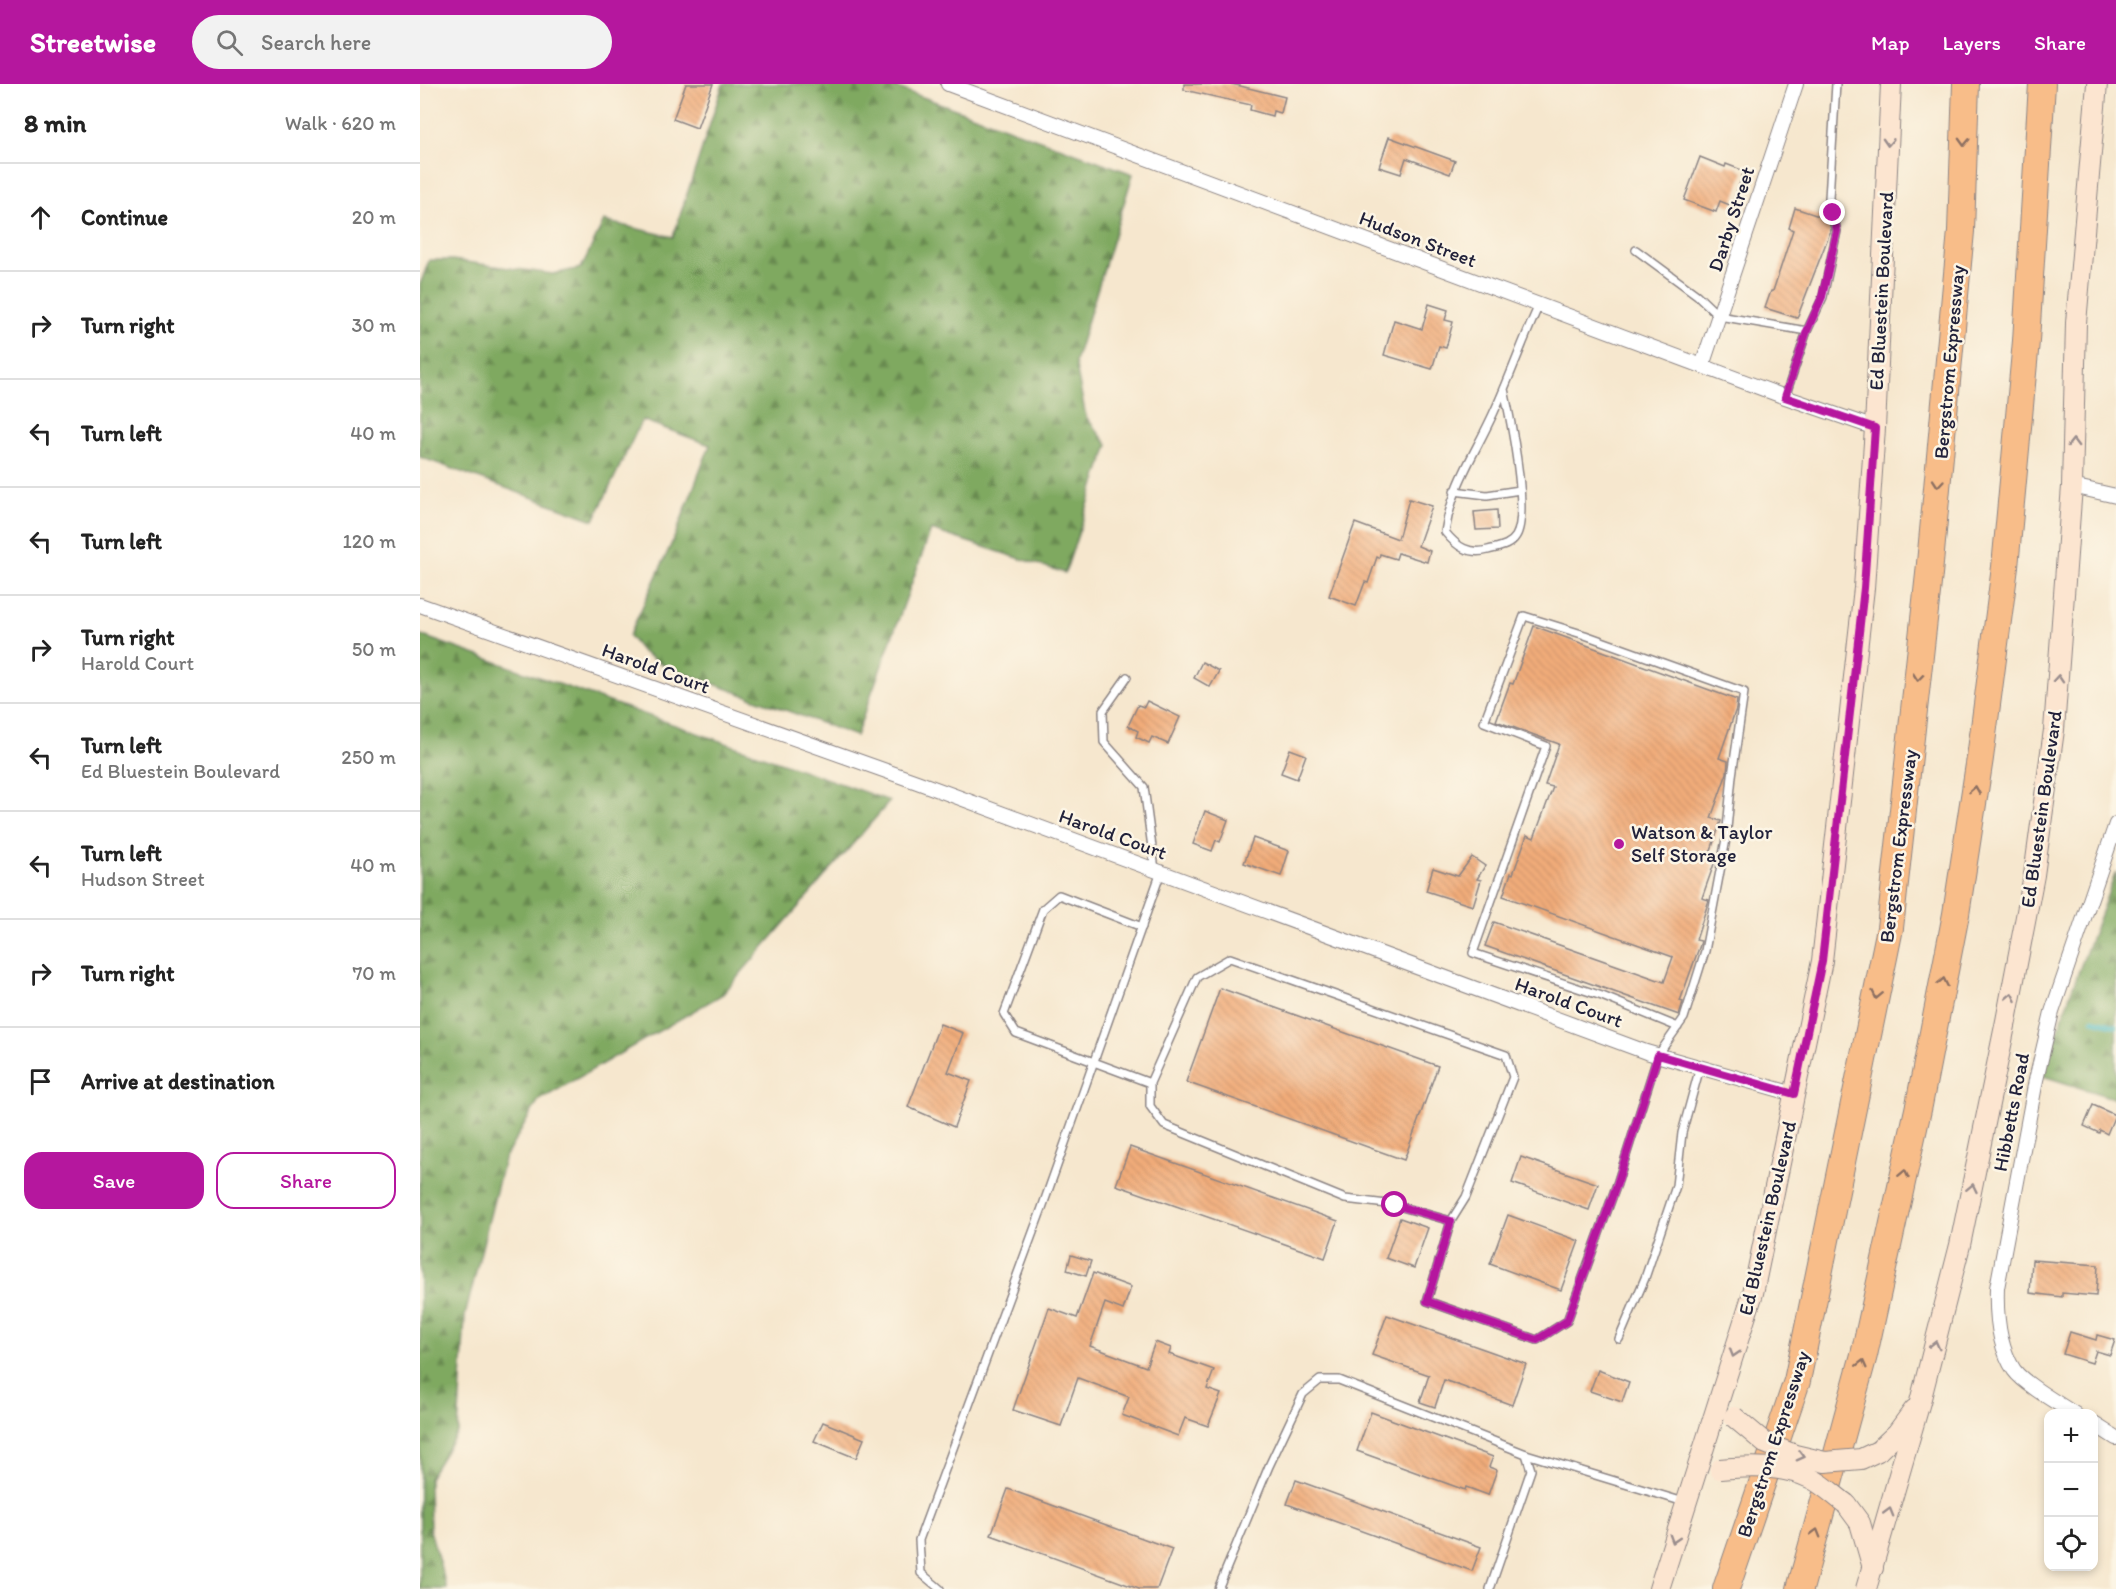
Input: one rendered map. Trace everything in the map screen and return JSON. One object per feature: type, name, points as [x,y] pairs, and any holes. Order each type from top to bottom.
[{"type":"highway","name":"Bergstrom Expressway","points":[[1725,1589],[1797,1381],[1890,928],[1929,574],[1961,231],[1966,84]]},
{"type":"highway","points":[[1800,1589],[1864,1355],[1919,1105],[1956,914],[1980,758],[2005,567],[2026,341],[2042,84]]},
{"type":"main road","name":"Ed Bluestein Boulevard","points":[[1659,1589],[1753,1293],[1822,961],[1864,588],[1875,428],[1891,84]]},
{"type":"main road","name":"Ed Bluestein Boulevard","points":[[1866,1589],[1920,1402],[1960,1245],[2034,875],[2054,730],[2072,486],[2076,323],[2097,84]]},
{"type":"main road","points":[[1725,1380],[1734,1417],[1764,1443],[1795,1455],[1825,1462],[1862,1459],[1878,1451],[1897,1433],[1920,1402]]},
{"type":"main road","points":[[1686,1502],[1703,1479],[1720,1469],[1754,1466],[1787,1471],[1812,1479],[1846,1504],[1860,1523],[1873,1568]]},
{"type":"street","name":"Hudson Street","points":[[948,84],[1785,397],[1875,428]]},
{"type":"street","name":"Darby Street","points":[[1702,366],[1796,84]]},
{"type":"street","points":[[2072,486],[2116,496]]},
{"type":"street","name":"Harold Court","points":[[420,605],[908,779],[1658,1055],[1794,1094]]},
{"type":"street","name":"Hibbetts Road","points":[[2068,1409],[2049,1398],[2015,1371],[2006,1351],[1996,1313],[1997,1288],[2036,1080],[2052,1012],[2116,824]]},
{"type":"street","points":[[2098,1427],[2116,1438]]},
{"type":"lane","points":[[1785,397],[1807,331],[1822,297],[1837,231],[1829,198],[1836,84]]},
{"type":"lane","points":[[1636,250],[1697,295],[1719,316],[1807,331]]},
{"type":"lane","points":[[1504,389],[1512,427],[1520,490],[1521,505],[1517,535],[1507,545],[1478,552],[1456,545],[1445,532],[1448,513],[1454,491],[1504,389],[1539,305]]},
{"type":"lane","points":[[1454,491],[1487,495],[1520,490]]},
{"type":"lane","points":[[1451,1221],[1395,1205],[1346,1199],[1164,1125],[1150,1106],[1150,1083],[1197,977],[1230,958],[1506,1055],[1513,1077],[1466,1197],[1451,1221],[1427,1301],[1537,1340],[1567,1321],[1617,1184],[1658,1055],[1678,1027],[1684,1018],[1705,951],[1726,839],[1744,692],[1585,635],[1524,616],[1484,722],[1546,746],[1473,953],[1602,996],[1678,1027]]},
{"type":"lane","points":[[940,1589],[921,1573],[919,1540],[1142,927],[1158,871],[1144,787],[1104,742],[1103,711],[1128,677]]},
{"type":"lane","points":[[1142,927],[1059,895],[1043,909],[1004,1014],[1016,1033],[1150,1083]]},
{"type":"lane","points":[[1619,1339],[1645,1278],[1676,1186],[1682,1133],[1700,1067]]},
{"type":"lane","points":[[1218,1589],[1269,1466],[1303,1394],[1320,1380],[1339,1380],[1526,1454],[1686,1502]]},
{"type":"lane","points":[[1490,1589],[1531,1470],[1526,1454]]},
{"type":"green space","points":[[723,84],[887,84],[1133,174],[1075,362],[1086,417],[1108,445],[1065,573],[931,530],[856,736],[665,666],[642,652],[629,636],[675,536],[710,445],[642,420],[594,520],[420,457],[420,285],[429,260],[452,260],[553,274],[581,268],[604,221],[673,237]]},
{"type":"green space","points":[[420,635],[890,801],[723,994],[538,1101],[504,1159],[465,1316],[458,1431],[429,1478],[430,1530],[447,1589],[420,1589]]},
{"type":"green space","points":[[2116,872],[2116,1099],[2043,1076],[2071,992]]},
{"type":"building","points":[[686,84],[713,84],[697,128],[673,119]]},
{"type":"building","points":[[1184,84],[1232,84],[1285,97],[1281,113],[1273,111],[1272,116],[1250,110],[1251,105],[1184,90]]},
{"type":"building","points":[[1389,137],[1455,161],[1450,174],[1406,158],[1401,174],[1379,167]]},
{"type":"building","points":[[1700,157],[1725,167],[1726,164],[1744,171],[1732,206],[1720,201],[1716,212],[1684,200]]},
{"type":"building","points":[[1795,208],[1828,219],[1831,230],[1797,318],[1765,308],[1793,230],[1789,228]]},
{"type":"building","points":[[1429,304],[1448,310],[1445,320],[1453,322],[1446,348],[1439,346],[1432,369],[1384,355],[1394,320],[1422,329]]},
{"type":"building","points":[[1409,499],[1432,506],[1418,546],[1430,551],[1427,562],[1398,553],[1396,559],[1380,554],[1368,583],[1365,582],[1356,606],[1329,596],[1355,523],[1398,539]]},
{"type":"building","points":[[1497,510],[1498,529],[1476,530],[1474,512]]},
{"type":"building","name":"Watson & Taylor Self Storage","points":[[1534,626],[1737,700],[1719,758],[1728,761],[1727,773],[1711,818],[1721,821],[1708,859],[1715,861],[1702,898],[1709,900],[1696,940],[1701,941],[1700,945],[1680,1001],[1683,1002],[1679,1015],[1485,946],[1494,922],[1664,982],[1673,957],[1503,896],[1527,835],[1534,838],[1553,787],[1545,785],[1559,744],[1496,721],[1510,683],[1513,684]]},
{"type":"building","points":[[1202,662],[1219,671],[1210,687],[1194,678]]},
{"type":"building","points":[[1147,701],[1180,717],[1168,744],[1152,737],[1149,743],[1136,737],[1138,731],[1128,726],[1138,705],[1144,707]]},
{"type":"building","points":[[1290,749],[1306,755],[1297,779],[1281,773]]},
{"type":"building","points":[[1205,811],[1228,820],[1220,842],[1216,840],[1212,851],[1193,844]]},
{"type":"building","points":[[1253,838],[1289,851],[1281,876],[1244,863]]},
{"type":"building","points":[[1472,857],[1485,866],[1477,879],[1481,880],[1473,906],[1426,891],[1433,868],[1458,876]]},
{"type":"building","points":[[1220,988],[1438,1066],[1404,1160],[1186,1082]]},
{"type":"building","points":[[940,1024],[963,1033],[948,1072],[971,1081],[954,1127],[908,1107]]},
{"type":"building","points":[[2093,1105],[2115,1115],[2107,1134],[2084,1126]]},
{"type":"building","points":[[1130,1147],[1338,1221],[1325,1258],[1116,1185]]},
{"type":"building","points":[[1521,1157],[1598,1184],[1589,1210],[1512,1183]]},
{"type":"building","points":[[1508,1215],[1579,1241],[1561,1290],[1490,1264]]},
{"type":"building","points":[[1400,1218],[1428,1228],[1414,1268],[1386,1258]]},
{"type":"building","points":[[1071,1255],[1091,1261],[1086,1276],[1067,1270]]},
{"type":"building","points":[[2032,1260],[2098,1265],[2096,1296],[2062,1293],[2062,1297],[2030,1293]]},
{"type":"building","points":[[1093,1273],[1131,1287],[1123,1310],[1105,1303],[1090,1346],[1146,1367],[1155,1342],[1171,1348],[1169,1354],[1214,1370],[1207,1389],[1221,1394],[1208,1426],[1185,1418],[1178,1436],[1122,1415],[1129,1397],[1078,1378],[1061,1426],[1013,1410],[1049,1308],[1077,1318]]},
{"type":"building","points":[[1387,1315],[1526,1364],[1512,1405],[1444,1380],[1435,1407],[1420,1402],[1429,1375],[1372,1355]]},
{"type":"building","points":[[2070,1332],[2096,1340],[2097,1335],[2115,1340],[2110,1355],[2096,1351],[2092,1363],[2063,1354]]},
{"type":"building","points":[[1598,1370],[1629,1382],[1622,1402],[1590,1391]]},
{"type":"building","points":[[1371,1412],[1493,1457],[1489,1467],[1497,1470],[1488,1495],[1466,1487],[1465,1490],[1357,1451]]},
{"type":"building","points":[[823,1422],[864,1439],[856,1458],[814,1441]]},
{"type":"building","points":[[1296,1480],[1481,1547],[1472,1571],[1287,1504]]},
{"type":"building","points":[[1008,1489],[1172,1549],[1157,1589],[1139,1589],[991,1535]]},
{"type":"waterway","points":[[2093,1020],[2116,1026]]},
{"type":"place","name":"Watson & Taylor Self Storage","points":[[1619,844]]},
{"type":"route","points":[[1395,1205],[1451,1221],[1427,1301],[1537,1340],[1567,1321],[1617,1184],[1658,1055],[1794,1094],[1822,961],[1864,588],[1875,428],[1785,397],[1807,331],[1822,297],[1837,231],[1833,213]]}]
